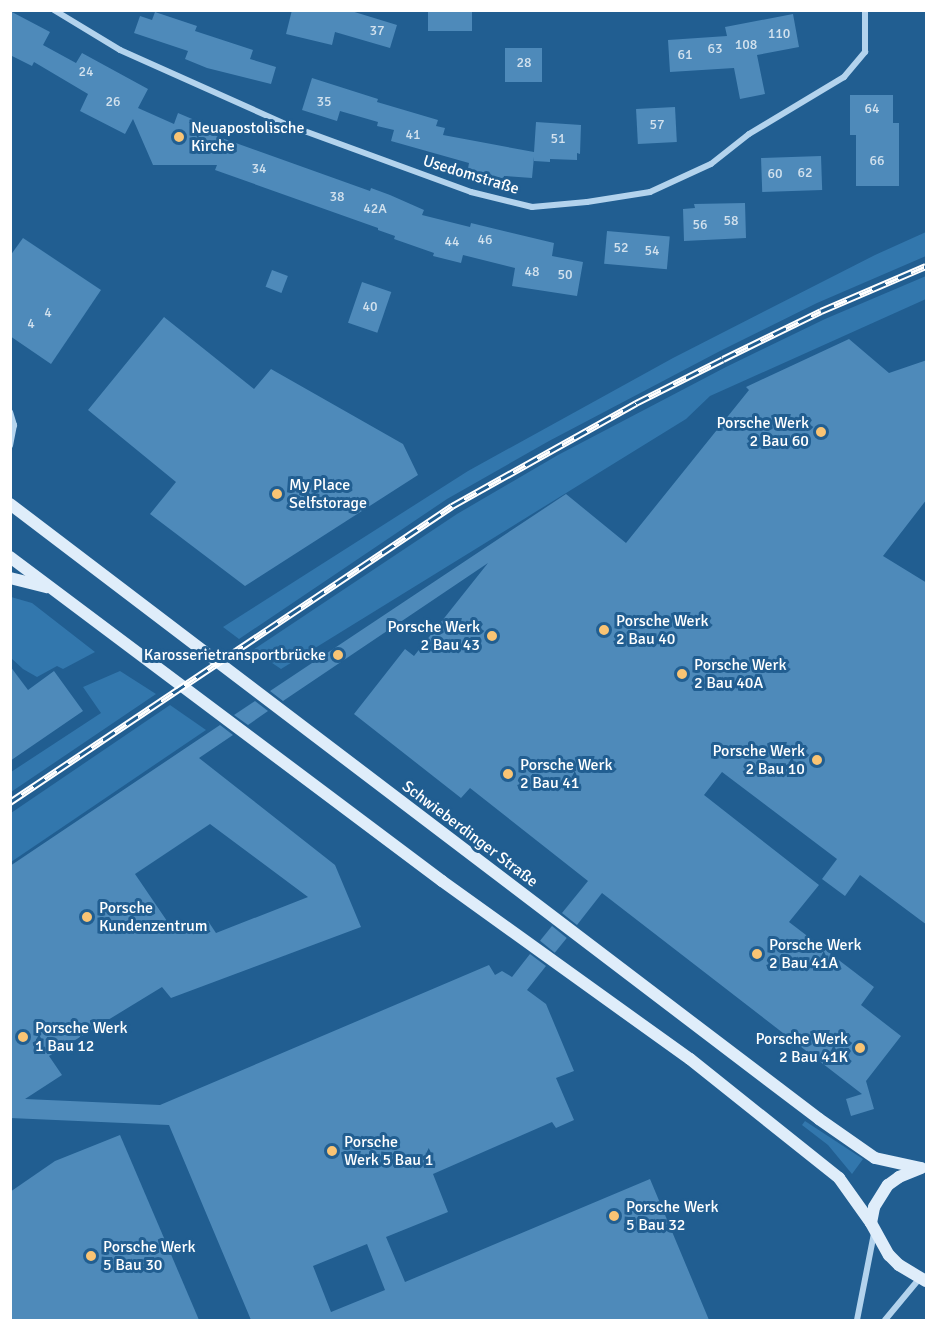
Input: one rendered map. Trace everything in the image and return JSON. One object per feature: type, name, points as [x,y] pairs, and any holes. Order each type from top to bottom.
[{"type":"main road","name":"Schwieberdinger Straße","points":[[10,504],[819,1119],[875,1158],[923,1169]]},
{"type":"main road","points":[[10,557],[442,881],[690,1059],[838,1178],[873,1227],[889,1255],[924,1281]]},
{"type":"main road","points":[[10,578],[54,589]]},
{"type":"main road","points":[[873,1227],[874,1207],[888,1185],[899,1177],[923,1169]]},
{"type":"street","name":"Usedomstraße","points":[[54,10],[120,50],[288,125],[471,192],[532,207],[587,202],[650,192],[711,164],[749,134],[844,77],[866,52],[865,10]]},
{"type":"street","points":[[10,412],[14,426],[10,446]]},
{"type":"street","points":[[857,1320],[873,1227]]},
{"type":"street","points":[[885,1320],[924,1281]]},
{"type":"shaded area","points":[[926,232],[926,256],[817,303],[549,441],[447,499],[239,639],[223,627],[468,471],[673,358],[875,255]]},
{"type":"shaded area","points":[[926,276],[926,299],[710,396],[686,419],[281,669],[253,650],[457,514],[558,455],[726,367],[825,319]]},
{"type":"shaded area","points":[[11,597],[32,603],[95,652],[63,669],[57,666],[37,677],[23,669],[11,658]]},
{"type":"shaded area","points":[[120,671],[156,694],[11,792],[11,772],[101,713],[83,687]]},
{"type":"shaded area","points":[[170,705],[206,730],[11,862],[11,813]]},
{"type":"shaded area","points":[[805,1121],[863,1159],[852,1174],[828,1145],[802,1125]]},
{"type":"building","points":[[292,10],[348,10],[397,25],[390,48],[335,32],[332,45],[286,34]]},
{"type":"building","points":[[428,10],[472,10],[472,31],[428,31]]},
{"type":"building","points":[[10,11],[50,32],[43,45],[76,63],[82,53],[148,89],[138,108],[174,124],[178,113],[211,127],[208,133],[370,191],[371,188],[390,195],[424,210],[422,215],[470,227],[471,223],[554,243],[552,256],[583,262],[577,296],[512,286],[515,268],[463,255],[461,263],[433,256],[434,253],[394,239],[395,236],[378,230],[378,228],[215,170],[217,165],[153,165],[133,119],[125,134],[80,111],[88,94],[34,62],[32,66],[10,55]]},
{"type":"building","points":[[155,12],[197,26],[195,31],[253,50],[250,59],[276,67],[271,84],[207,68],[185,59],[188,51],[134,33],[140,16],[152,20]]},
{"type":"building","points":[[793,14],[799,47],[757,55],[765,94],[740,99],[734,68],[670,72],[668,40],[727,36],[725,27]]},
{"type":"building","points":[[505,48],[542,48],[542,82],[505,82]]},
{"type":"building","points":[[312,78],[378,99],[377,102],[438,120],[436,126],[445,128],[443,135],[534,152],[536,122],[581,125],[580,154],[577,153],[577,160],[550,159],[550,162],[534,161],[534,157],[532,178],[504,176],[503,180],[467,174],[469,163],[391,141],[394,130],[377,126],[378,122],[340,111],[337,121],[302,110]]},
{"type":"building","points":[[850,95],[893,95],[893,123],[899,123],[899,186],[856,186],[856,135],[850,135]]},
{"type":"building","points":[[675,107],[677,142],[638,144],[636,109]]},
{"type":"building","points":[[821,156],[822,190],[762,192],[761,158]]},
{"type":"building","points":[[745,203],[746,238],[684,241],[683,209],[695,208],[694,204]]},
{"type":"building","points":[[607,231],[670,236],[667,269],[604,264]]},
{"type":"building","points":[[23,238],[101,290],[51,364],[10,336],[10,256]]},
{"type":"building","points":[[272,270],[288,276],[281,293],[266,287]]},
{"type":"building","points":[[362,282],[391,292],[377,333],[348,323]]},
{"type":"building","name":"My Place Selfstorage","points":[[164,317],[254,389],[271,369],[403,444],[418,475],[245,586],[150,514],[176,482],[88,410]]},
{"type":"building","points":[[849,339],[889,373],[927,360],[927,499],[883,556],[927,583],[927,925],[860,875],[845,896],[822,879],[837,859],[722,772],[704,795],[819,885],[789,922],[874,987],[861,1005],[901,1036],[866,1081],[874,1109],[851,1116],[846,1099],[862,1094],[602,893],[577,925],[562,913],[588,881],[470,788],[461,798],[354,714],[405,649],[414,656],[488,563],[283,701],[270,691],[566,494],[626,543],[749,390],[746,387]]},
{"type":"building","points":[[10,666],[28,690],[54,671],[83,711],[10,761]]},
{"type":"building","points":[[255,701],[268,711],[248,725],[234,715]]},
{"type":"building","points":[[220,725],[233,735],[199,758],[335,865],[361,927],[171,998],[162,987],[49,1056],[62,1075],[25,1099],[160,1105],[489,965],[495,975],[502,971],[512,977],[530,954],[546,966],[527,990],[546,1004],[574,1071],[556,1078],[574,1120],[556,1128],[552,1122],[433,1174],[448,1212],[386,1237],[405,1282],[650,1179],[709,1320],[251,1320],[169,1125],[10,1118],[10,866]],"holes":[[[210,824],[308,897],[216,933],[208,921],[202,926],[185,921],[167,921],[135,874]],[[367,1244],[385,1290],[331,1312],[313,1266]]]},
{"type":"building","points":[[552,926],[567,938],[555,953],[540,941]]},
{"type":"building","name":"Porsche Werk 5 Bau 30","points":[[120,1135],[199,1320],[10,1320],[10,1192],[55,1161]]},
{"type":"railway","points":[[10,802],[452,506],[636,403],[821,311],[926,266]]},
{"type":"place","name":"Neuapostolische Kirche","points":[[179,137]]},
{"type":"place","name":"Porsche Werk 2 Bau 60","points":[[821,432]]},
{"type":"place","name":"My Place Selfstorage","points":[[277,494]]},
{"type":"place","name":"Porsche Werk 2 Bau 40","points":[[604,630]]},
{"type":"place","name":"Porsche Werk 2 Bau 43","points":[[492,636]]},
{"type":"place","name":"Karosserietransportbrücke","points":[[338,655]]},
{"type":"place","name":"Porsche Werk 2 Bau 40A","points":[[682,674]]},
{"type":"place","name":"Porsche Werk 2 Bau 10","points":[[817,760]]},
{"type":"place","name":"Porsche Werk 2 Bau 41","points":[[508,774]]},
{"type":"place","name":"Porsche Kundenzentrum","points":[[87,917]]},
{"type":"place","name":"Porsche Werk 2 Bau 41A","points":[[757,954]]},
{"type":"place","name":"Porsche Werk 1 Bau 12","points":[[23,1037]]},
{"type":"place","name":"Porsche Werk 2 Bau 41K","points":[[860,1048]]},
{"type":"place","name":"Porsche Werk 5 Bau 1","points":[[332,1151]]},
{"type":"place","name":"Porsche Werk 5 Bau 32","points":[[614,1216]]},
{"type":"place","name":"Porsche Werk 5 Bau 30","points":[[91,1256]]}]
